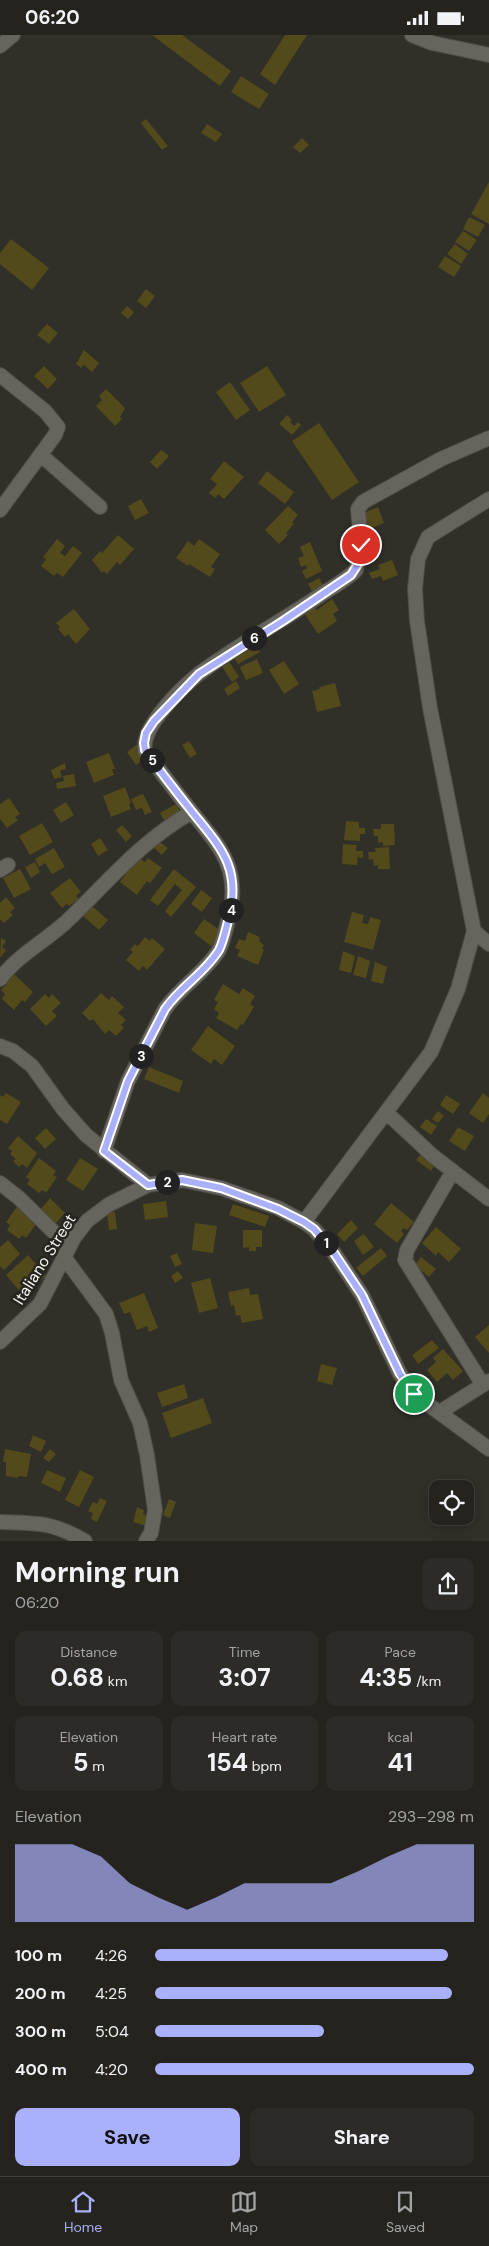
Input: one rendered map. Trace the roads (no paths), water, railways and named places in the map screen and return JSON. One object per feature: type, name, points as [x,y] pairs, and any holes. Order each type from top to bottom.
[{"type":"street","points":[[0,46],[13,35]]},
{"type":"street","points":[[412,35],[432,43],[489,55]]},
{"type":"street","points":[[0,375],[57,423],[57,432],[0,510]]},
{"type":"street","points":[[104,1151],[128,1081],[165,1009],[212,960],[219,949],[226,930],[232,904],[233,881],[227,860],[214,837],[192,812],[145,750],[146,733],[154,721],[199,674],[283,621],[356,570],[361,545],[358,509],[363,502],[442,459],[489,437]]},
{"type":"street","points":[[41,455],[100,507]]},
{"type":"street","points":[[304,1222],[355,1151],[387,1113],[431,1052],[458,989],[474,931],[430,708],[417,621],[415,589],[418,559],[428,537],[489,499]]},
{"type":"street","points":[[0,979],[25,952],[64,924],[151,839],[192,812]]},
{"type":"street","points":[[474,931],[489,944]]},
{"type":"street","points":[[0,1046],[12,1051],[32,1066],[63,1109],[86,1135],[148,1185]]},
{"type":"street","points":[[387,1113],[434,1156],[489,1199]]},
{"type":"street","points":[[440,1412],[486,1383],[405,1259],[411,1243],[453,1171]]},
{"type":"street","name":"Italiano Street","points":[[0,1342],[40,1304],[66,1252],[87,1221],[97,1213],[127,1194],[148,1185],[182,1180],[221,1188],[278,1209],[314,1229],[332,1250],[362,1295],[400,1374],[414,1394],[489,1449]]},
{"type":"street","points":[[0,1183],[19,1198],[66,1252],[106,1314],[112,1333],[121,1380],[140,1423],[147,1455],[155,1510],[151,1533],[146,1541]]},
{"type":"street","points":[[0,1521],[38,1523],[62,1528],[85,1541]]}]
